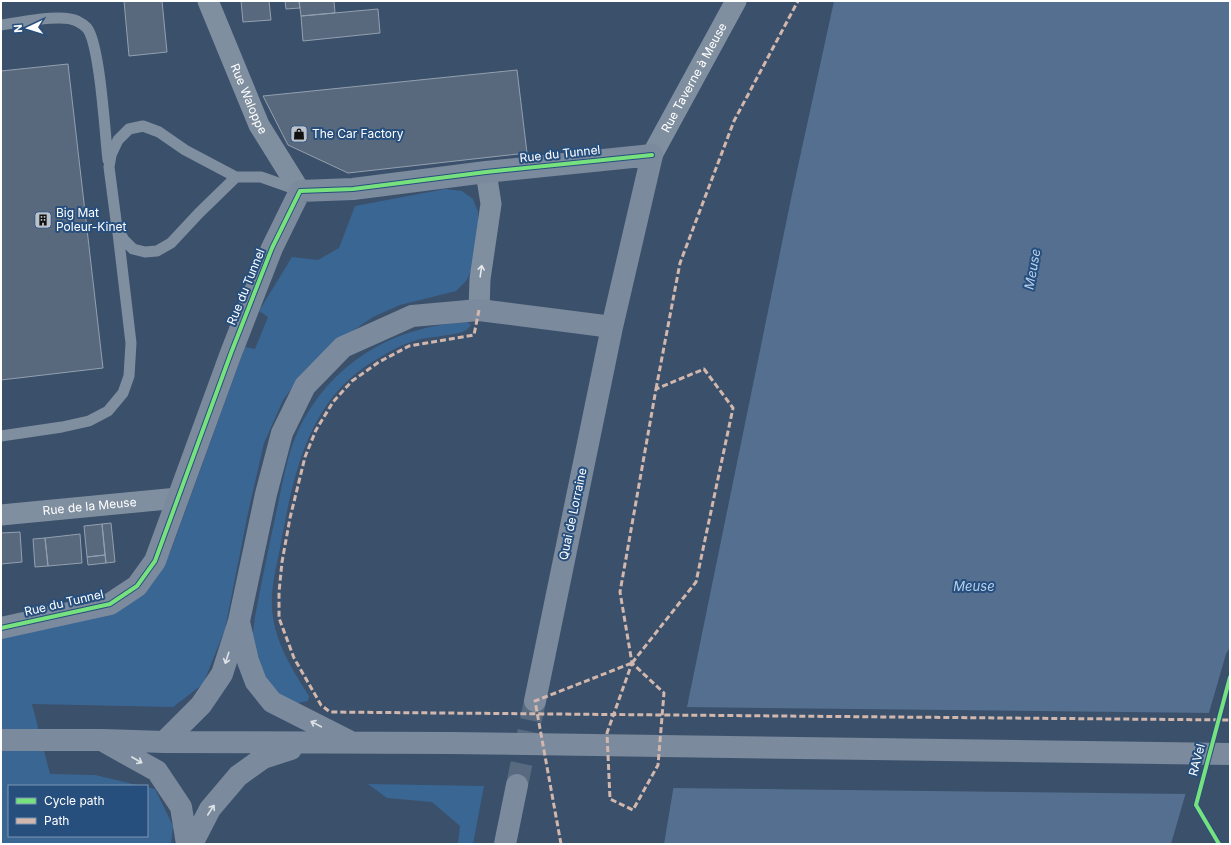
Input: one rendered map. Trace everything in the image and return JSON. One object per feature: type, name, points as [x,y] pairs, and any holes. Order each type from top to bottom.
[{"type":"main road","name":"Rue du Tunnel","points":[[1,628],[110,604],[137,586],[155,561],[233,346],[272,248],[300,190],[353,189],[486,172],[652,155]]},
{"type":"main road","name":"Quai de Lorraine","points":[[535,701],[612,327],[652,155]]},
{"type":"main road","points":[[164,742],[201,705],[222,674],[239,621],[266,494],[282,433],[306,386],[343,347],[412,316],[479,310],[612,327]]},
{"type":"main road","points":[[239,621],[248,661],[256,682],[272,702],[350,742]]},
{"type":"main road","points":[[1,740],[451,743],[1230,754]]},
{"type":"main road","points":[[103,740],[157,771],[181,807],[187,844]]},
{"type":"main road","points":[[192,844],[210,809],[238,776],[263,758],[310,743]]},
{"type":"main road","points":[[505,844],[517,785]]},
{"type":"street","name":"Rue Waloppe","points":[[208,1],[259,126],[300,190]]},
{"type":"street","name":"Rue Taverne à Meuse","points":[[652,155],[736,1]]},
{"type":"street","points":[[479,310],[480,279],[491,204],[486,172]]},
{"type":"street","name":"Rue de la Meuse","points":[[1,515],[178,498]]},
{"type":"lane","points":[[1,25],[56,18],[76,20],[87,28],[93,42],[97,61],[131,343],[129,376],[123,394],[108,411],[89,420],[62,427],[1,436]]},
{"type":"lane","points":[[109,167],[111,155],[118,140],[129,129],[143,126],[159,132],[185,150],[236,177],[261,177],[300,190]]},
{"type":"lane","points":[[117,228],[124,240],[134,249],[145,252],[158,250],[172,243],[199,213],[236,177]]},
{"type":"shaded area","points":[[445,189],[462,191],[473,199],[478,212],[478,238],[472,270],[466,281],[456,291],[400,305],[373,317],[342,338],[308,367],[283,400],[264,443],[248,513],[225,629],[203,684],[173,707],[32,704],[50,774],[95,775],[137,785],[8,785],[8,837],[148,837],[148,787],[155,789],[173,826],[171,844],[1,844],[1,628],[110,604],[125,607],[151,585],[170,553],[245,347],[255,349],[268,317],[259,311],[292,257],[318,260],[339,248],[355,206]]},
{"type":"shaded area","points":[[467,322],[471,325],[466,330],[449,335],[410,342],[389,352],[363,368],[343,385],[327,404],[314,426],[296,473],[272,590],[273,617],[278,638],[287,658],[309,696],[308,701],[298,703],[285,701],[268,685],[252,641],[260,589],[284,476],[291,448],[298,431],[311,407],[328,386],[346,368],[367,352],[389,340],[414,331],[440,325]]},
{"type":"shaded area","points":[[368,784],[484,786],[473,844],[458,844],[460,826],[432,802],[387,798]]},
{"type":"water","name":"Meuse","points":[[834,1],[1230,1],[1230,647],[1226,654],[1171,844],[664,844],[687,707],[793,189]]},
{"type":"pier","points":[[685,707],[1212,713],[1188,794],[671,788]]},
{"type":"building","points":[[124,1],[162,1],[167,52],[129,56]]},
{"type":"building","points":[[241,1],[269,1],[271,20],[243,22]]},
{"type":"building","points":[[285,1],[299,1],[300,8],[286,9]]},
{"type":"building","points":[[299,1],[334,1],[335,13],[301,16]]},
{"type":"building","points":[[378,9],[380,33],[303,41],[301,16]]},
{"type":"building","name":"Big Mat Poleur-Kinet","points":[[68,64],[103,368],[1,380],[1,71]]},
{"type":"building","points":[[517,70],[527,153],[348,173],[288,145],[263,96]]},
{"type":"building","points":[[111,523],[115,562],[106,563],[102,524]]},
{"type":"building","points":[[102,524],[105,555],[87,557],[84,526]]},
{"type":"building","points":[[20,532],[22,562],[1,564],[1,533]]},
{"type":"building","points":[[80,534],[82,563],[48,566],[45,538]]},
{"type":"building","points":[[45,538],[48,566],[35,567],[33,539]]},
{"type":"building","points":[[105,555],[106,563],[88,565],[87,557]]},
{"type":"tunnel","points":[[517,785],[535,701]]},
{"type":"marked path","points":[[656,389],[680,263],[734,121],[798,1]]},
{"type":"marked path","points":[[479,310],[474,335],[409,346],[379,362],[352,381],[333,402],[316,430],[305,457],[290,518],[282,562],[279,592],[279,618],[294,658],[321,705],[330,712],[1230,720]]},
{"type":"marked path","points":[[632,663],[607,733],[610,799],[633,810],[658,765],[664,693],[632,663],[620,592],[656,389],[704,369],[733,408],[696,582],[632,663]]},
{"type":"marked path","points":[[561,844],[535,701],[632,663]]},
{"type":"cycle path","points":[[1,628],[110,604],[137,586],[155,561],[231,353],[272,248],[300,191],[353,189],[486,172],[652,155]]},
{"type":"cycle path","name":"RAVel","points":[[1219,844],[1196,805],[1230,677]]},
{"type":"place","name":"The Car Factory","points":[[299,134]]},
{"type":"place","name":"Big Mat Poleur-Kinet","points":[[43,220]]}]
